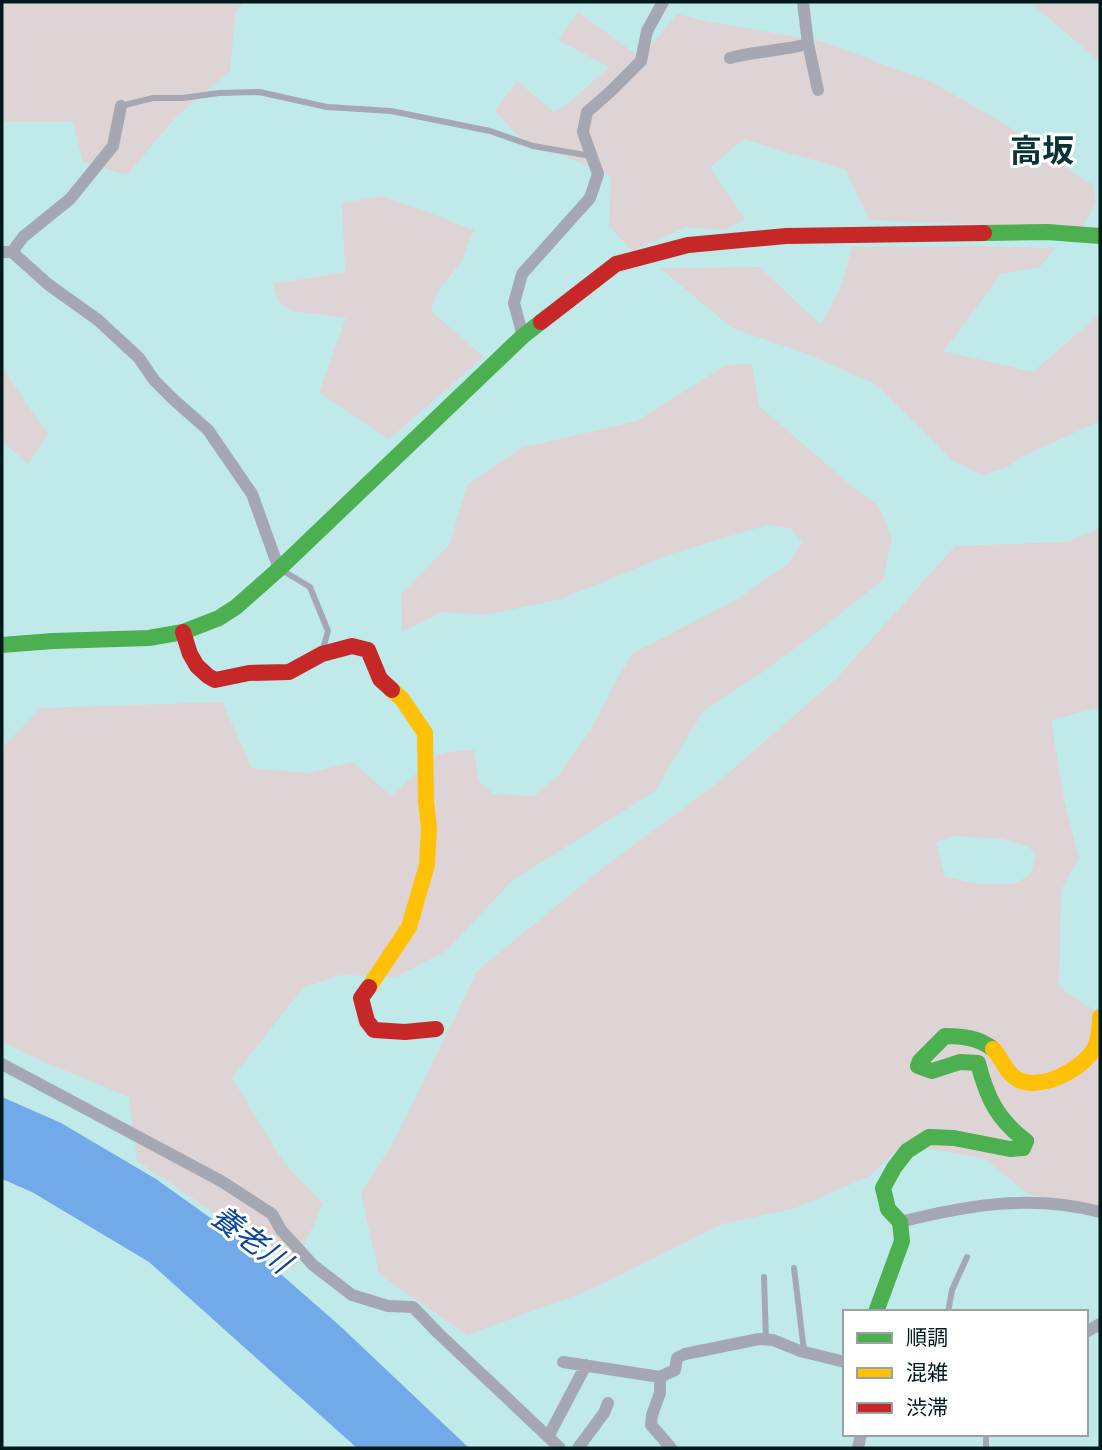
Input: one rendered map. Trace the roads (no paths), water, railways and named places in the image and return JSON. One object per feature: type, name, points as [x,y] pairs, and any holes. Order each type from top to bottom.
[{"type":"street","points":[[523,336],[514,303],[522,274],[590,198],[598,174],[583,132],[587,112],[641,61],[647,31],[663,2]]},
{"type":"street","points":[[803,2],[808,44],[818,90]]},
{"type":"street","points":[[730,58],[808,44]]},
{"type":"street","points":[[121,106],[113,146],[70,199],[7,252],[98,320],[139,358],[154,380],[208,430],[252,494],[279,569]]},
{"type":"street","points":[[2,645],[149,638],[183,632],[219,618],[236,607],[279,569],[523,336],[616,264],[688,245],[800,236],[1047,232],[1100,236]]},
{"type":"street","points":[[183,632],[190,659],[200,672],[215,680],[249,673],[289,672],[322,654],[352,646],[368,650],[380,679],[402,699],[425,733],[428,865],[409,927],[361,998],[367,1021],[374,1030],[412,1033],[436,1029]]},
{"type":"street","points":[[877,1310],[902,1241],[900,1222],[888,1209],[883,1188],[907,1151],[929,1138],[954,1138],[1010,1149],[1023,1148],[1026,1141],[1000,1119],[985,1090],[978,1063],[961,1062],[932,1070],[918,1066],[920,1061],[945,1036],[962,1035],[982,1041],[998,1053],[1014,1077],[1032,1085],[1052,1080],[1085,1061],[1094,1049],[1100,1017]]},
{"type":"street","points":[[2,1064],[221,1181],[272,1214],[281,1230],[313,1265],[352,1295],[388,1306],[414,1307],[560,1448]]},
{"type":"street","points":[[900,1222],[975,1206],[1026,1202],[1078,1206],[1100,1212]]},
{"type":"street","points":[[563,1362],[660,1377],[675,1370],[677,1357],[759,1339],[773,1340],[804,1353],[843,1362]]},
{"type":"street","points":[[548,1437],[586,1365]]},
{"type":"street","points":[[660,1377],[660,1393],[651,1424],[671,1448]]},
{"type":"street","points":[[578,1448],[604,1413],[607,1403]]},
{"type":"lane","points":[[121,106],[153,98],[259,92],[327,107],[391,111],[490,131],[533,146],[591,156]]},
{"type":"lane","points":[[279,569],[310,587],[328,631],[322,654]]},
{"type":"lane","points":[[948,1310],[952,1290],[967,1257]]},
{"type":"lane","points":[[794,1268],[804,1353]]},
{"type":"lane","points":[[764,1277],[766,1339]]},
{"type":"water","points":[[2,1097],[61,1123],[156,1179],[244,1242],[339,1325],[469,1448],[357,1448],[149,1262],[32,1192],[2,1179]]},
{"type":"district","name":"高坂","points":[[1042,151]]},
{"type":"water label","name":"養老川","points":[[251,1239]]}]
